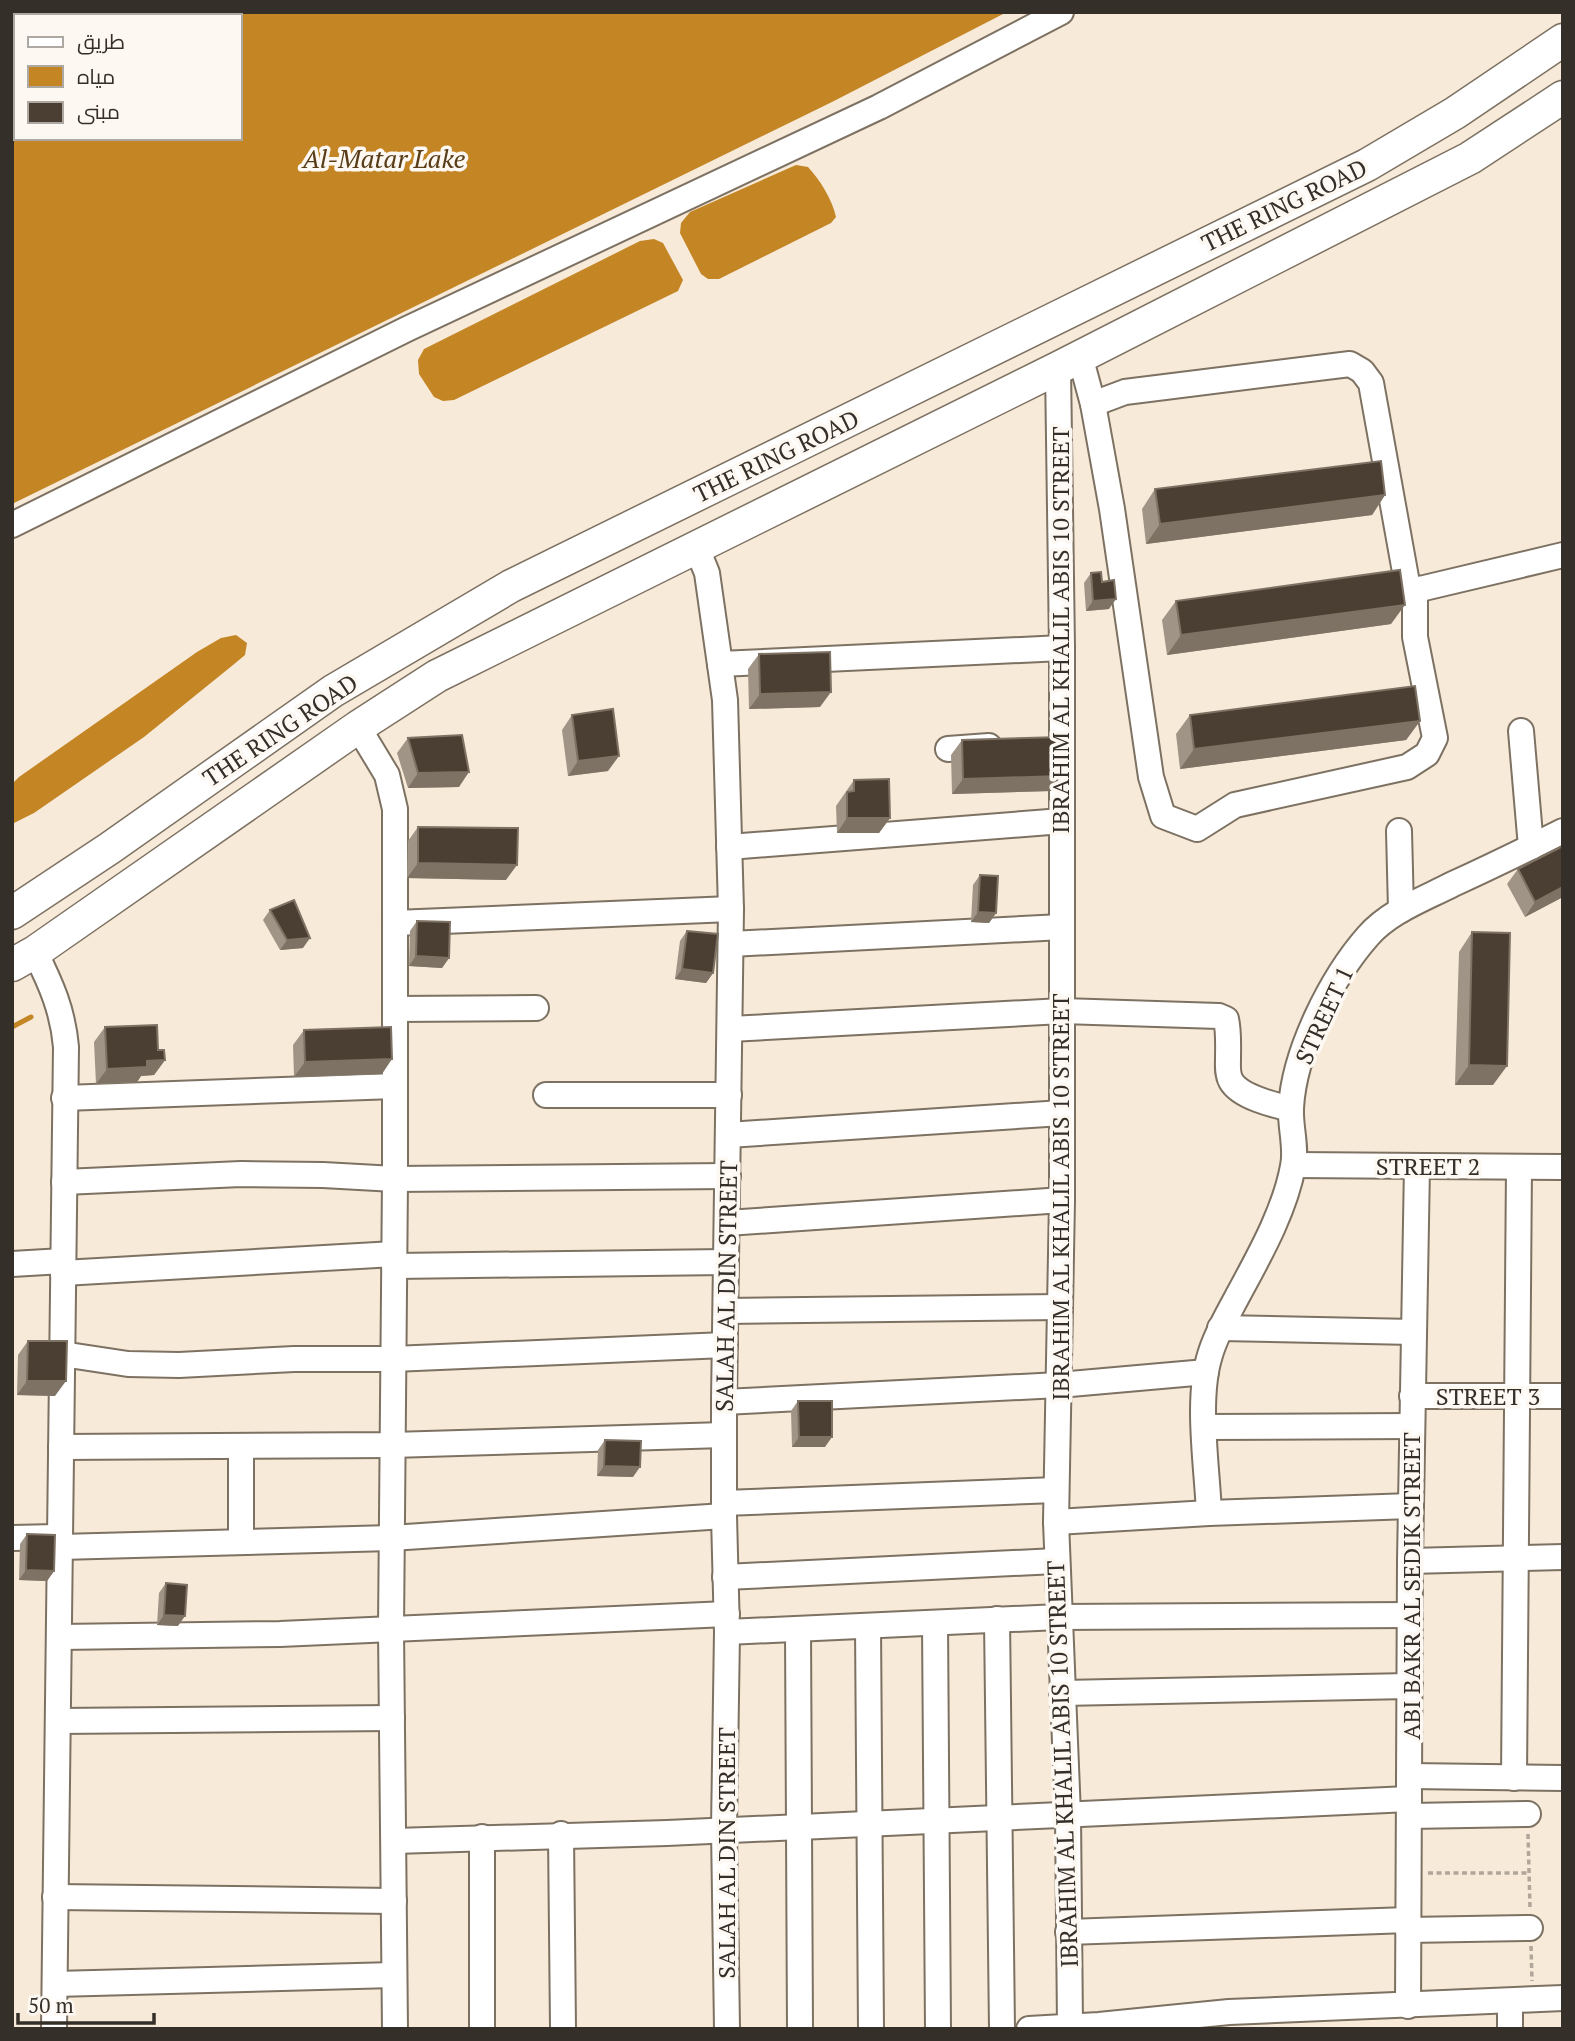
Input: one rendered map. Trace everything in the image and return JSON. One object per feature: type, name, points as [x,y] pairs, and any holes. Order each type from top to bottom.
[{"type":"main road","name":"THE RING ROAD","points":[[12,912],[121,841],[334,691],[511,586],[1367,165],[1455,113],[1563,40]]},
{"type":"main road","name":"THE RING ROAD","points":[[24,959],[358,727],[437,676],[1069,362],[1470,158],[1560,101]]},
{"type":"street","points":[[12,525],[407,329],[880,107],[1061,12]]},
{"type":"street","points":[[1069,362],[1093,404],[1112,509],[1151,777],[1163,816],[1197,829],[1235,806],[1408,767],[1427,754],[1435,738],[1415,637],[1415,590]]},
{"type":"street","name":"IBRAHIM AL KHALIL ABIS 10 STREET","points":[[1051,2028],[1068,1932],[1068,1815],[1056,1561],[1056,1490],[1062,1200],[1062,648],[1069,362]]},
{"type":"street","points":[[1093,404],[1125,392],[1350,364],[1362,370],[1371,383],[1409,588],[1415,590],[1563,555]]},
{"type":"street","name":"SALAH AL DIN STREET","points":[[696,546],[707,573],[720,664],[727,737],[731,909],[724,1402],[727,2029]]},
{"type":"street","points":[[720,664],[1062,648]]},
{"type":"street","points":[[358,727],[387,775],[394,809],[396,1179],[391,1629],[395,2029]]},
{"type":"street","points":[[1521,731],[1531,847]]},
{"type":"street","points":[[1037,743],[1062,742]]},
{"type":"street","points":[[947,749],[1011,745]]},
{"type":"street","points":[[729,847],[1062,821]]},
{"type":"street","points":[[1399,831],[1401,910]]},
{"type":"street","name":"STREET 1","points":[[1209,1513],[1205,1427],[1206,1371],[1209,1356],[1220,1328],[1271,1231],[1294,1165],[1291,1109],[1298,1067],[1330,993],[1352,956],[1370,934],[1401,910],[1563,831]]},
{"type":"street","points":[[395,923],[731,909]]},
{"type":"street","points":[[731,944],[1062,927]]},
{"type":"street","points":[[24,959],[54,990],[64,1027],[54,2029]]},
{"type":"street","points":[[395,1009],[536,1008]]},
{"type":"street","points":[[730,1029],[1062,1011],[1219,1016],[1226,1019],[1228,1027],[1228,1072],[1231,1082],[1261,1101],[1291,1109]]},
{"type":"street","points":[[64,1098],[395,1086]]},
{"type":"street","points":[[546,1095],[729,1095]]},
{"type":"street","points":[[729,1135],[1062,1113]]},
{"type":"street","name":"STREET 2","points":[[1294,1165],[1563,1167]]},
{"type":"street","name":"ABI BAKR AL SEDIK STREET","points":[[1413,2013],[1408,1925],[1410,1561],[1418,1166]]},
{"type":"street","points":[[1514,1778],[1519,1167]]},
{"type":"street","points":[[64,1182],[241,1174],[396,1179],[728,1176]]},
{"type":"street","points":[[727,1223],[1062,1200]]},
{"type":"street","points":[[12,1264],[63,1267],[394,1260],[726,1262]]},
{"type":"street","points":[[726,1311],[1060,1307]]},
{"type":"street","points":[[1220,1328],[1414,1332]]},
{"type":"street","points":[[62,1354],[128,1364],[178,1364],[294,1359],[393,1359],[725,1345]]},
{"type":"street","points":[[724,1402],[1059,1385],[1206,1371]]},
{"type":"street","name":"STREET 3","points":[[1412,1396],[1563,1396]]},
{"type":"street","points":[[1205,1427],[1412,1426]]},
{"type":"street","points":[[61,1447],[392,1445],[724,1435]]},
{"type":"street","points":[[241,1446],[241,1541]]},
{"type":"street","points":[[12,1538],[60,1542],[391,1538],[724,1509],[1056,1490]]},
{"type":"street","points":[[1056,1522],[1209,1513],[1411,1506]]},
{"type":"street","points":[[1410,1561],[1563,1557]]},
{"type":"street","points":[[725,1577],[1056,1561]]},
{"type":"street","points":[[60,1637],[727,1623],[798,1629],[1059,1617],[1410,1615]]},
{"type":"street","points":[[997,1619],[1002,2029]]},
{"type":"street","points":[[935,1623],[938,2029]]},
{"type":"street","points":[[868,1626],[871,2029]]},
{"type":"street","points":[[798,1629],[800,2029]]},
{"type":"street","points":[[1062,1693],[1410,1686]]},
{"type":"street","points":[[58,1721],[392,1718]]},
{"type":"street","points":[[394,1841],[1000,1819],[1409,1797],[1514,1778],[1563,1779]]},
{"type":"street","points":[[1409,1797],[1528,1814]]},
{"type":"street","points":[[561,1834],[563,2029]]},
{"type":"street","points":[[482,1838],[482,2029]]},
{"type":"street","points":[[55,1897],[394,1901]]},
{"type":"street","points":[[1068,1932],[1408,1925],[1530,1928]]},
{"type":"street","points":[[55,1984],[394,1975]]},
{"type":"street","points":[[1051,2028],[1229,2020],[1325,2019],[1563,1998]]},
{"type":"street","points":[[1510,2029],[1521,2001]]},
{"type":"path","points":[[1521,2001],[1530,1928],[1528,1814]]},
{"type":"path","points":[[1409,1872],[1529,1873]]},
{"type":"water","name":"Al-Matar Lake","points":[[12,12],[1007,12],[832,102],[12,504]]},
{"type":"water","points":[[796,165],[808,167],[825,190],[836,217],[831,223],[719,279],[708,279],[701,274],[680,233],[681,223],[690,212]]},
{"type":"water","points":[[654,239],[663,243],[683,280],[678,291],[454,400],[443,401],[434,397],[419,374],[418,360],[424,349],[640,241]]},
{"type":"water","points":[[236,635],[247,643],[245,655],[144,737],[34,813],[12,824],[12,784],[19,777],[197,652],[221,638]]},
{"type":"building","points":[[1381,461],[1385,495],[1160,524],[1155,489]]},
{"type":"building","points":[[1400,570],[1405,605],[1181,635],[1176,601]]},
{"type":"building","points":[[1101,572],[1102,582],[1114,580],[1116,599],[1093,601],[1091,573]]},
{"type":"building","points":[[830,652],[831,692],[760,694],[759,654]]},
{"type":"building","points":[[1415,686],[1420,721],[1194,749],[1190,715]]},
{"type":"building","points":[[613,709],[619,756],[578,761],[572,715]]},
{"type":"building","points":[[462,735],[469,772],[418,773],[408,738]]},
{"type":"building","points":[[1061,737],[1061,776],[963,779],[962,740]]},
{"type":"building","points":[[889,779],[890,818],[847,818],[847,792],[854,791],[854,780]]},
{"type":"building","points":[[418,827],[518,828],[517,865],[418,863]]},
{"type":"building","points":[[1563,846],[1563,887],[1535,902],[1518,869]]},
{"type":"building","points":[[980,875],[998,876],[996,913],[978,912]]},
{"type":"building","points":[[294,900],[310,938],[287,940],[270,910]]},
{"type":"building","points":[[417,921],[450,922],[449,958],[416,956]]},
{"type":"building","points":[[687,931],[718,934],[713,973],[682,969]]},
{"type":"building","points":[[1472,932],[1510,933],[1507,1066],[1469,1065]]},
{"type":"building","points":[[157,1025],[158,1050],[164,1050],[165,1060],[147,1061],[147,1067],[107,1069],[105,1027]]},
{"type":"building","points":[[391,1027],[392,1059],[305,1062],[304,1030]]},
{"type":"building","points":[[28,1341],[67,1341],[66,1381],[27,1381]]},
{"type":"building","points":[[798,1401],[832,1401],[832,1437],[799,1437]]},
{"type":"building","points":[[605,1440],[641,1441],[640,1467],[604,1466]]},
{"type":"building","points":[[27,1534],[55,1535],[54,1571],[26,1570]]},
{"type":"building","points":[[166,1583],[187,1585],[185,1616],[164,1615]]},
{"type":"waterway","points":[[12,1027],[31,1017]]}]
